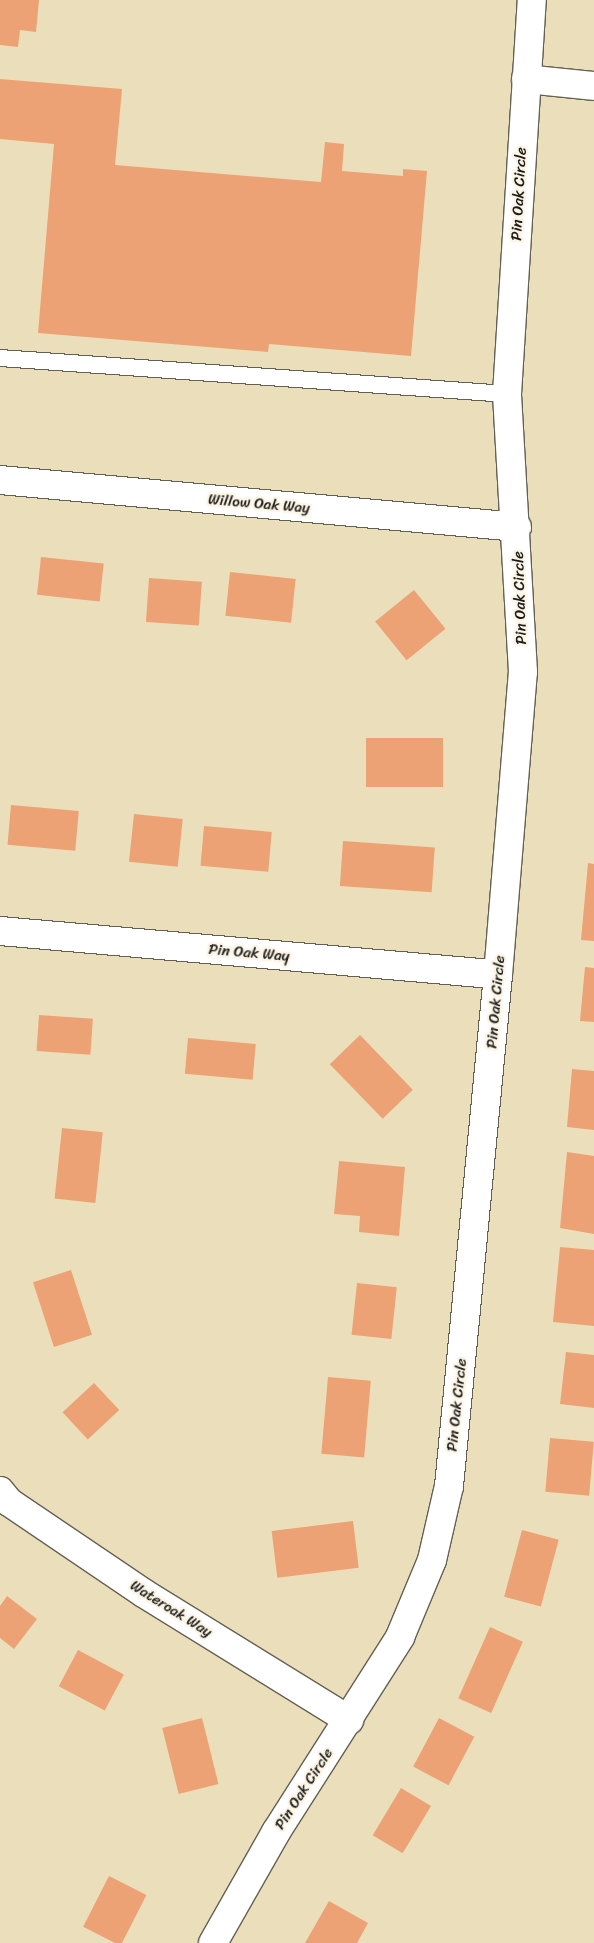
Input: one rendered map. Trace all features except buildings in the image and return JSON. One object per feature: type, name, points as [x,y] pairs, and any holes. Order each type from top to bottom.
[{"type":"street","name":"Pin Oak Circle","points":[[213,1943],[276,1832],[349,1720],[400,1637],[432,1560],[449,1486],[498,975],[524,672],[517,528],[507,394],[532,0]]},
{"type":"street","points":[[526,78],[594,86]]},
{"type":"street","name":"Willow Oak Way","points":[[0,480],[517,528]]},
{"type":"street","name":"Pin Oak Way","points":[[0,931],[498,975]]},
{"type":"street","name":"Wateroak Way","points":[[0,1491],[9,1502],[145,1594],[349,1720]]},
{"type":"lane","points":[[0,358],[507,394]]}]
